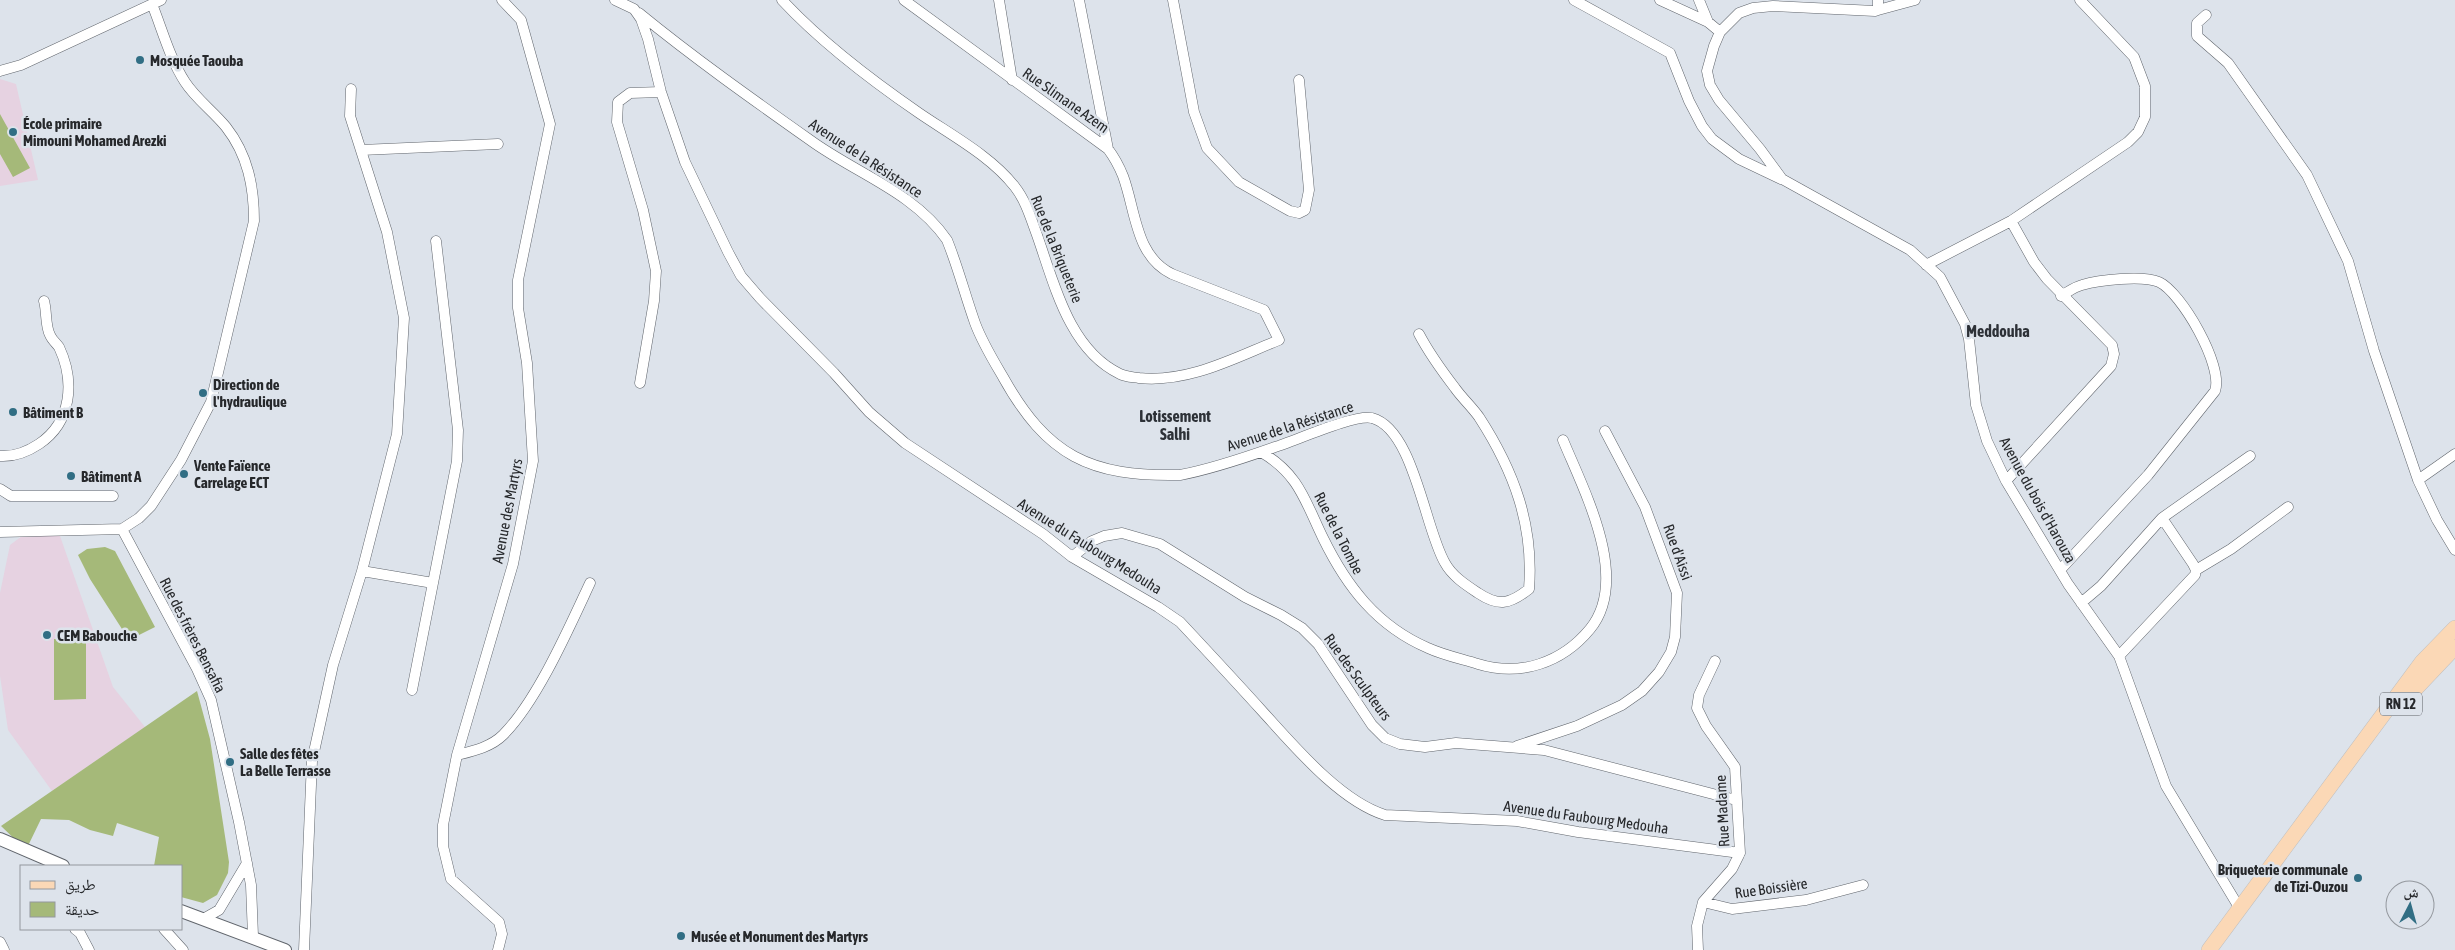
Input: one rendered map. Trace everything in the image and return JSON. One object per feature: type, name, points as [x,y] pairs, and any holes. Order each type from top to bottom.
[{"type":"main road","points":[[2347,762],[2422,662],[2455,628]]},
{"type":"main road","name":"RN 12","points":[[2209,950],[2347,762],[2455,647]]},
{"type":"street","name":"Avenue des Martyrs","points":[[498,950],[502,934],[499,922],[451,879],[443,846],[443,825],[458,755],[513,564],[533,461],[527,363],[518,308],[518,280],[550,124],[521,20],[502,0]]},
{"type":"street","points":[[615,0],[632,5]]},
{"type":"street","name":"Rue de la Briqueterie","points":[[782,0],[813,31],[896,96],[980,156],[1015,187],[1025,203],[1063,308],[1086,347],[1111,370],[1123,376],[1145,378],[1190,376],[1279,340]]},
{"type":"street","name":"Rue Slimane Azem","points":[[904,0],[1108,149],[1123,176],[1138,232],[1152,260],[1162,269],[1172,274],[1264,310],[1279,340]]},
{"type":"street","points":[[999,0],[1012,80]]},
{"type":"street","points":[[1079,0],[1108,149]]},
{"type":"street","points":[[1173,0],[1194,112],[1207,148],[1239,182],[1290,211],[1299,213],[1305,210],[1308,203],[1309,190],[1299,80]]},
{"type":"street","points":[[1574,0],[1670,53],[1689,101],[1702,126],[1712,139],[1740,159],[1782,179]]},
{"type":"street","points":[[1660,0],[1708,22],[1720,32]]},
{"type":"street","points":[[1699,0],[1708,22]]},
{"type":"street","name":"Avenue du bois d'Harouza","points":[[1915,0],[1878,5],[1859,12],[1773,6],[1753,8],[1739,13],[1720,32],[1707,71],[1710,85],[1719,100],[1760,149],[1782,179],[1910,250],[1940,277],[1965,324],[1969,339],[1976,405],[1988,441],[2006,481],[2081,603],[2119,656],[2166,786],[2240,909]]},
{"type":"street","points":[[1926,265],[2011,221],[2128,142],[2138,132],[2145,117],[2145,86],[2134,57],[2080,0]]},
{"type":"street","points":[[0,71],[21,65],[157,2],[184,81],[226,127],[239,148],[249,170],[254,200],[254,221],[210,402],[181,460],[151,506],[139,518],[122,529],[0,532]]},
{"type":"street","name":"Avenue du Faubourg Medouha","points":[[632,5],[641,19],[648,38],[660,92],[685,162],[724,245],[741,276],[760,298],[834,373],[869,412],[905,443],[1043,534],[1072,556],[1180,622],[1310,763],[1371,810],[1406,817],[1517,821],[1578,832],[1740,853]]},
{"type":"street","name":"Avenue de la Résistance","points":[[632,5],[677,44],[755,101],[817,145],[886,185],[924,213],[939,228],[947,240],[976,325],[990,354],[1032,423],[1060,449],[1104,468],[1164,475],[1196,472],[1261,452],[1358,418],[1374,418],[1389,429],[1411,466],[1434,539],[1445,564],[1462,582],[1491,602],[1507,602],[1518,598],[1529,590],[1530,574],[1521,500],[1508,466],[1478,416],[1454,387],[1419,334]]},
{"type":"street","points":[[2206,15],[2197,22],[2197,36],[2228,63],[2247,87],[2307,175],[2336,233],[2348,261],[2374,351],[2418,480],[2437,520],[2455,550]]},
{"type":"street","points":[[304,950],[312,761],[333,665],[362,571],[397,434],[404,318],[387,232],[350,116],[351,89]]},
{"type":"street","points":[[640,383],[654,301],[656,271],[643,210],[617,122],[617,110],[618,102],[630,93],[660,92]]},
{"type":"street","points":[[361,150],[498,144]]},
{"type":"street","points":[[2006,481],[2111,366],[2114,354],[2112,346],[2061,296],[2034,262],[2011,221]]},
{"type":"street","points":[[412,690],[457,461],[458,430],[436,240]]},
{"type":"street","points":[[2060,570],[2148,475],[2215,390],[2218,379],[2198,330],[2170,290],[2158,282],[2133,278],[2082,285],[2061,296]]},
{"type":"street","points":[[0,456],[15,456],[46,439],[60,422],[68,406],[66,368],[58,346],[49,335],[44,301]]},
{"type":"street","name":"Rue d'Aissi","points":[[1511,747],[1577,726],[1622,705],[1642,691],[1659,672],[1671,652],[1676,637],[1677,593],[1645,507],[1605,431]]},
{"type":"street","name":"Rue de la Tombe","points":[[1261,452],[1287,470],[1300,488],[1344,578],[1381,620],[1428,649],[1487,667],[1522,670],[1550,660],[1582,638],[1604,607],[1607,581],[1605,557],[1591,510],[1563,440]]},
{"type":"street","points":[[2418,480],[2455,454]]},
{"type":"street","points":[[2081,603],[2101,586],[2162,518],[2250,456]]},
{"type":"street","points":[[0,489],[11,496],[113,496]]},
{"type":"street","points":[[2119,656],[2195,575],[2196,570],[2231,549],[2288,506]]},
{"type":"street","points":[[2162,518],[2196,570]]},
{"type":"street","name":"Rue des frères Bensafia","points":[[122,529],[197,669],[211,700],[252,885],[253,936]]},
{"type":"street","name":"Rue des Sculpteurs","points":[[1072,556],[1092,541],[1104,536],[1122,533],[1160,544],[1244,597],[1281,615],[1302,628],[1318,644],[1372,726],[1385,738],[1400,744],[1414,746],[1456,743],[1544,750],[1736,800]]},
{"type":"street","points":[[362,571],[433,583]]},
{"type":"street","points":[[458,755],[490,744],[502,736],[518,716],[568,631],[590,583]]},
{"type":"street","name":"Rue Madame","points":[[1703,902],[1732,869],[1740,853],[1740,828],[1736,800],[1737,782],[1734,766],[1706,726],[1697,708],[1700,695],[1715,662]]},
{"type":"street","points":[[0,839],[61,865]]},
{"type":"street","points":[[203,919],[219,910],[247,863]]},
{"type":"street","name":"Rue Boissière","points":[[1703,902],[1732,909],[1806,900],[1863,885]]},
{"type":"street","points":[[1698,950],[1697,926],[1703,902]]},
{"type":"street","points":[[182,911],[253,936],[285,950]]},
{"type":"street","points":[[76,930],[80,933],[88,950]]},
{"type":"street","points":[[165,930],[183,950]]},
{"type":"street","points":[[0,942],[4,950]]},
{"type":"shaded area","name":"École primaire Mimouni Mohamed Arezki","points":[[0,79],[16,84],[38,180],[0,186]]},
{"type":"shaded area","name":"CEM Babouche","points":[[22,536],[60,536],[113,687],[145,727],[52,791],[8,730],[0,676],[0,593],[10,545]]},
{"type":"green space","points":[[0,114],[30,168],[13,177],[0,154]]},
{"type":"green space","points":[[105,547],[115,551],[155,627],[129,640],[90,579],[78,555],[87,549]]},
{"type":"green space","points":[[54,639],[86,639],[86,699],[54,700]]},
{"type":"green space","points":[[197,691],[210,739],[229,862],[228,873],[217,895],[203,903],[182,897],[182,865],[154,865],[159,837],[117,823],[113,836],[90,830],[69,820],[41,819],[26,850],[1,826]]},
{"type":"place","name":"Mosquée Taouba","points":[[140,60]]},
{"type":"place","name":"École primaire Mimouni Mohamed Arezki","points":[[13,132]]},
{"type":"place","name":"Direction de l'hydraulique","points":[[203,393]]},
{"type":"place","name":"Bâtiment B","points":[[13,412]]},
{"type":"place","name":"Vente Faïence Carrelage ECT","points":[[184,474]]},
{"type":"place","name":"Bâtiment A","points":[[71,476]]},
{"type":"place","name":"CEM Babouche","points":[[47,635]]},
{"type":"place","name":"Salle des fêtes La Belle Terrasse","points":[[230,762]]},
{"type":"place","name":"Briqueterie communale de Tizi-Ouzou","points":[[2358,878]]},
{"type":"place","name":"Musée et Monument des Martyrs","points":[[681,936]]},
{"type":"district","name":"Meddouha","points":[[1998,331]]},
{"type":"district","name":"Lotissement Salhi","points":[[1175,425]]}]
